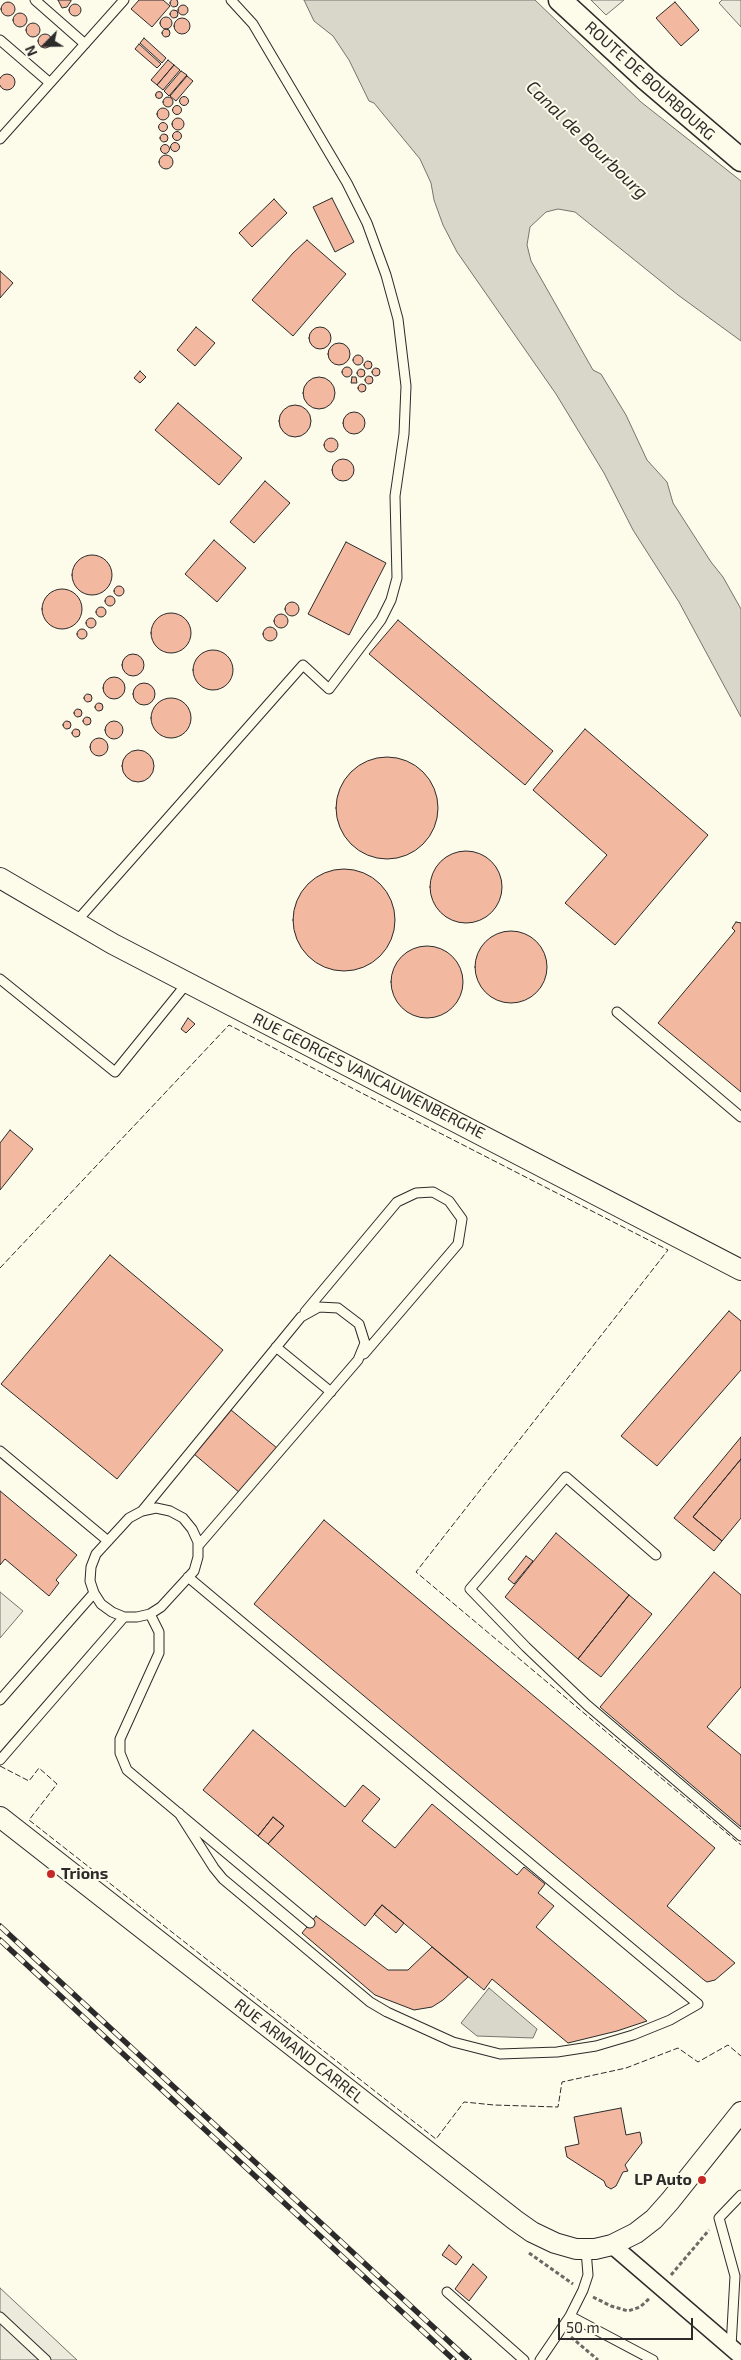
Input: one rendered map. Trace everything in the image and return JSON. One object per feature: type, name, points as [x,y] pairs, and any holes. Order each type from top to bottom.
[{"type":"main road","name":"ROUTE DE BOURBOURG","points":[[560,0],[646,79],[741,160]]},
{"type":"street","name":"RUE GEORGES VANCAUWENBERGHE","points":[[0,878],[75,923],[741,1270]]},
{"type":"street","name":"RUE ARMAND CARREL","points":[[0,1817],[524,2226],[555,2243],[586,2250],[612,2245],[636,2233],[654,2219],[741,2112]]},
{"type":"street","points":[[612,2245],[736,2352]]},
{"type":"lane","points":[[35,0],[85,44]]},
{"type":"lane","points":[[1,136],[124,0]]},
{"type":"lane","points":[[75,923],[303,665],[329,689],[380,620],[391,600],[397,578],[395,496],[404,427],[406,386],[401,336],[386,276],[367,223],[347,183],[252,24],[231,0]]},
{"type":"lane","points":[[0,40],[50,83]]},
{"type":"lane","points":[[0,979],[115,1072],[188,982]]},
{"type":"lane","points":[[617,1012],[741,1117]]},
{"type":"lane","points":[[142,1511],[397,1202],[416,1194],[433,1192],[449,1201],[462,1219],[458,1244],[198,1546]]},
{"type":"lane","points":[[301,1317],[319,1307],[338,1308],[359,1324],[365,1343],[358,1360]]},
{"type":"lane","points":[[276,1347],[331,1392]]},
{"type":"lane","points":[[0,1451],[108,1541]]},
{"type":"lane","points":[[656,1555],[566,1477],[470,1589],[526,1647],[587,1705],[741,1836]]},
{"type":"lane","points":[[156,1508],[170,1511],[183,1518],[192,1529],[198,1546],[196,1564],[188,1577],[161,1607],[150,1614],[138,1618],[124,1617],[112,1612],[101,1604],[94,1593],[90,1581],[91,1568],[96,1554],[129,1518],[142,1511],[156,1508]]},
{"type":"lane","points":[[179,1813],[214,1868],[223,1878],[362,1996],[386,2012],[453,2042],[487,2052],[512,2055],[576,2050],[633,2035],[670,2020],[698,2004],[188,1577]]},
{"type":"lane","points":[[0,1700],[94,1593]]},
{"type":"lane","points":[[150,1614],[159,1632],[159,1653],[120,1740],[120,1753],[127,1770],[310,1923]]},
{"type":"lane","points":[[0,1760],[124,1617]]},
{"type":"lane","points":[[736,2352],[735,2285],[719,2218],[741,2196]]},
{"type":"lane","points":[[540,2360],[578,2302],[588,2275],[586,2250]]},
{"type":"lane","points":[[447,2292],[524,2360]]},
{"type":"lane","points":[[570,2316],[653,2360]]},
{"type":"lane","points":[[0,2317],[46,2360]]},
{"type":"path","points":[[561,2329],[598,2360]]},
{"type":"shaded area","points":[[591,0],[624,0],[606,15]]},
{"type":"shaded area","points":[[722,0],[741,0],[741,27],[719,3]]},
{"type":"shaded area","points":[[0,1592],[23,1611],[0,1638]]},
{"type":"shaded area","points":[[0,2288],[77,2360],[0,2360]]},
{"type":"water","name":"Canal de Bourbourg","points":[[304,0],[535,0],[641,102],[741,181],[741,341],[678,295],[575,212],[558,209],[546,212],[530,227],[527,245],[531,261],[593,370],[601,374],[626,415],[647,460],[667,482],[673,503],[711,562],[723,577],[741,609],[741,717],[679,602],[633,530],[604,473],[556,394],[457,252],[443,225],[434,200],[431,183],[420,159],[374,103],[369,101],[349,60],[333,36],[314,21]]},
{"type":"water","points":[[489,1988],[537,2029],[533,2038],[477,2036],[461,2023]]},
{"type":"building","points":[[174,-1],[178,3],[174,7],[170,3]]},
{"type":"building","points":[[58,0],[71,1],[67,7],[62,8]]},
{"type":"building","points":[[139,0],[163,0],[170,6],[152,27],[131,9]]},
{"type":"building","points":[[8,2],[13,4],[15,9],[13,14],[8,16],[3,14],[1,9],[3,4]]},
{"type":"building","points":[[675,2],[699,30],[681,46],[656,18]]},
{"type":"building","points":[[77,4],[80,5],[80,15],[73,16],[70,15],[69,8],[70,5]]},
{"type":"building","points":[[183,5],[188,10],[183,15],[178,10]]},
{"type":"building","points":[[174,10],[178,14],[174,18],[170,14]]},
{"type":"building","points":[[20,13],[25,15],[27,20],[25,25],[20,27],[15,25],[13,20],[15,15]]},
{"type":"building","points":[[166,17],[172,23],[166,29],[160,23]]},
{"type":"building","points":[[179,18],[185,18],[190,23],[188,32],[179,34],[174,29],[174,23]]},
{"type":"building","points":[[33,23],[38,25],[40,30],[38,35],[33,37],[28,35],[26,30],[28,25]]},
{"type":"building","points":[[166,29],[170,33],[166,37],[162,33]]},
{"type":"building","points":[[45,34],[50,36],[52,41],[50,46],[45,48],[40,46],[38,41],[40,36]]},
{"type":"building","points":[[144,38],[166,58],[162,63],[140,43]]},
{"type":"building","points":[[139,44],[161,64],[157,68],[135,49]]},
{"type":"building","points":[[168,60],[174,65],[157,85],[151,80]]},
{"type":"building","points":[[174,65],[180,70],[163,90],[157,85]]},
{"type":"building","points":[[181,71],[187,75],[169,96],[164,91]]},
{"type":"building","points":[[4,74],[10,74],[15,79],[13,88],[4,90],[-1,85],[-1,79]]},
{"type":"building","points":[[187,76],[193,81],[176,101],[170,96]]},
{"type":"building","points":[[159,91],[163,95],[159,99],[155,95]]},
{"type":"building","points":[[184,96],[189,101],[184,106],[179,101]]},
{"type":"building","points":[[168,97],[173,102],[168,107],[163,102]]},
{"type":"building","points":[[177,105],[182,110],[177,115],[172,110]]},
{"type":"building","points":[[161,108],[165,108],[169,114],[165,120],[161,120],[157,116],[157,112]]},
{"type":"building","points":[[176,118],[180,118],[184,124],[180,130],[176,130],[172,126],[172,122]]},
{"type":"building","points":[[163,123],[167,127],[163,131],[159,127]]},
{"type":"building","points":[[177,132],[181,136],[177,140],[173,136]]},
{"type":"building","points":[[164,134],[168,138],[164,142],[160,138]]},
{"type":"building","points":[[175,143],[179,147],[175,151],[171,147]]},
{"type":"building","points":[[165,145],[169,149],[165,153],[161,149]]},
{"type":"building","points":[[163,155],[169,155],[173,162],[169,169],[163,169],[159,165],[159,159]]},
{"type":"building","points":[[332,198],[354,242],[335,252],[313,207]]},
{"type":"building","points":[[274,199],[287,213],[252,247],[239,233]]},
{"type":"building","points":[[307,240],[346,274],[293,336],[252,300],[293,253]]},
{"type":"building","points":[[0,271],[13,283],[0,298]]},
{"type":"building","points":[[196,327],[215,343],[195,366],[177,350]]},
{"type":"building","points":[[320,327],[328,330],[331,338],[328,346],[320,349],[312,346],[309,338],[312,330]]},
{"type":"building","points":[[339,343],[347,346],[350,354],[347,362],[339,365],[331,362],[328,354],[331,346]]},
{"type":"building","points":[[356,355],[360,355],[363,360],[362,364],[356,365],[353,362],[353,358]]},
{"type":"building","points":[[368,361],[372,365],[368,369],[364,365]]},
{"type":"building","points":[[345,367],[349,367],[352,372],[351,376],[345,377],[342,374],[342,370]]},
{"type":"building","points":[[376,368],[380,372],[376,376],[372,372]]},
{"type":"building","points":[[361,369],[365,373],[361,377],[357,373]]},
{"type":"building","points":[[140,371],[146,377],[140,383],[134,378]]},
{"type":"building","points":[[369,376],[373,380],[369,384],[365,380]]},
{"type":"building","points":[[319,377],[325,378],[330,382],[334,387],[334,399],[330,404],[325,408],[319,409],[313,408],[308,404],[304,399],[303,393],[304,387],[308,382],[313,378]]},
{"type":"building","points":[[352,377],[356,377],[357,383],[351,383]]},
{"type":"building","points":[[362,384],[366,388],[362,392],[358,388]]},
{"type":"building","points":[[178,403],[242,458],[219,485],[155,430]]},
{"type":"building","points":[[295,405],[301,406],[306,410],[310,415],[310,427],[306,432],[301,436],[295,437],[289,436],[284,432],[280,427],[279,421],[280,415],[284,410],[289,406]]},
{"type":"building","points":[[350,412],[358,412],[365,419],[365,427],[358,434],[350,434],[343,427],[343,419]]},
{"type":"building","points":[[331,438],[336,440],[338,445],[336,450],[331,452],[326,450],[324,445],[326,440]]},
{"type":"building","points":[[339,459],[347,459],[354,466],[354,474],[347,481],[339,481],[332,474],[332,466]]},
{"type":"building","points":[[265,481],[290,503],[254,543],[230,522]]},
{"type":"building","points":[[214,540],[246,568],[217,602],[185,574]]},
{"type":"building","points":[[346,542],[386,563],[349,635],[308,614]]},
{"type":"building","points":[[96,555],[103,558],[109,564],[112,575],[111,583],[103,592],[96,595],[88,595],[81,592],[73,583],[72,571],[75,564],[84,556]]},
{"type":"building","points":[[117,586],[121,586],[124,591],[123,595],[117,596],[114,593],[114,589]]},
{"type":"building","points":[[66,589],[73,592],[79,598],[82,609],[81,617],[73,626],[66,629],[58,629],[51,626],[43,617],[42,605],[45,598],[54,590]]},
{"type":"building","points":[[108,596],[112,596],[115,601],[114,605],[108,606],[105,603],[105,599]]},
{"type":"building","points":[[292,602],[297,604],[299,609],[297,614],[292,616],[287,614],[285,609],[287,604]]},
{"type":"building","points":[[99,607],[103,607],[106,612],[105,616],[99,617],[96,614],[96,610]]},
{"type":"building","points":[[175,613],[182,616],[188,622],[191,633],[190,641],[182,650],[175,653],[167,653],[160,650],[152,641],[151,629],[154,622],[163,614]]},
{"type":"building","points":[[281,614],[286,616],[288,621],[286,626],[281,628],[276,626],[274,621],[276,616]]},
{"type":"building","points":[[89,618],[93,618],[96,623],[95,627],[89,628],[86,625],[86,621]]},
{"type":"building","points":[[398,620],[553,751],[525,785],[369,654]]},
{"type":"building","points":[[270,627],[275,629],[277,634],[275,639],[270,641],[265,639],[263,634],[265,629]]},
{"type":"building","points":[[80,629],[84,629],[87,634],[86,638],[80,639],[77,636],[77,632]]},
{"type":"building","points":[[217,650],[224,653],[230,659],[233,670],[232,678],[224,687],[217,690],[209,690],[202,687],[194,678],[193,666],[196,659],[205,651]]},
{"type":"building","points":[[129,654],[137,654],[144,661],[144,669],[137,676],[129,676],[122,669],[122,661]]},
{"type":"building","points":[[110,677],[118,677],[125,684],[125,692],[118,699],[110,699],[103,692],[103,684]]},
{"type":"building","points":[[140,683],[148,683],[155,690],[155,698],[148,705],[140,705],[133,698],[133,690]]},
{"type":"building","points":[[88,694],[92,698],[88,702],[84,698]]},
{"type":"building","points":[[175,698],[182,701],[188,707],[191,718],[190,726],[182,735],[175,738],[167,738],[160,735],[152,726],[151,714],[154,707],[163,699]]},
{"type":"building","points":[[99,703],[103,707],[99,711],[95,707]]},
{"type":"building","points":[[78,709],[82,713],[78,717],[74,713]]},
{"type":"building","points":[[87,717],[91,721],[87,725],[83,721]]},
{"type":"building","points":[[67,721],[71,725],[67,729],[63,725]]},
{"type":"building","points":[[110,721],[118,721],[123,726],[121,737],[110,739],[105,734],[105,726]]},
{"type":"building","points":[[76,729],[80,733],[76,737],[72,733]]},
{"type":"building","points":[[585,729],[708,835],[615,945],[565,903],[607,855],[533,790]]},
{"type":"building","points":[[95,738],[103,738],[108,743],[106,754],[95,756],[90,751],[90,743]]},
{"type":"building","points":[[138,750],[144,751],[149,755],[153,760],[153,772],[149,777],[144,781],[138,782],[132,781],[127,777],[123,772],[122,766],[123,760],[127,755],[132,751]]},
{"type":"building","points":[[387,757],[406,761],[423,772],[434,789],[438,808],[434,827],[423,844],[406,855],[387,859],[368,855],[351,844],[340,827],[336,808],[340,789],[351,772],[368,761]]},
{"type":"building","points":[[459,851],[473,851],[492,861],[502,880],[502,894],[492,913],[473,923],[459,923],[440,913],[430,894],[430,880],[440,861]]},
{"type":"building","points":[[344,869],[363,873],[380,884],[391,901],[395,920],[391,939],[380,956],[363,967],[344,971],[325,967],[308,956],[297,939],[293,920],[297,901],[308,884],[325,873]]},
{"type":"building","points":[[736,922],[741,923],[741,1092],[658,1023],[735,931],[732,928]]},
{"type":"building","points":[[504,931],[518,931],[537,941],[547,960],[547,974],[537,993],[518,1003],[504,1003],[485,993],[475,974],[475,960],[485,941]]},
{"type":"building","points":[[420,946],[434,946],[453,956],[463,975],[463,989],[453,1008],[434,1018],[420,1018],[401,1008],[391,989],[391,975],[401,956]]},
{"type":"building","points":[[188,1018],[195,1024],[186,1033],[181,1029]]},
{"type":"building","points":[[10,1130],[33,1149],[0,1190],[0,1143]]},
{"type":"building","points":[[110,1255],[223,1350],[117,1479],[1,1384]]},
{"type":"building","points":[[729,1311],[741,1321],[741,1370],[657,1466],[621,1436]]},
{"type":"building","points":[[231,1410],[277,1448],[240,1493],[194,1454]]},
{"type":"building","points":[[741,1437],[741,1459],[693,1517],[722,1541],[714,1551],[674,1518]]},
{"type":"building","points":[[741,1459],[741,1518],[722,1541],[693,1517]]},
{"type":"building","points":[[0,1491],[77,1555],[56,1580],[59,1583],[49,1596],[5,1559],[0,1565]]},
{"type":"building","points":[[324,1520],[715,1848],[667,1906],[735,1963],[715,1980],[707,1982],[704,1980],[254,1604]]},
{"type":"building","points":[[556,1533],[629,1595],[578,1659],[505,1597]]},
{"type":"building","points":[[526,1556],[533,1561],[514,1584],[508,1579]]},
{"type":"building","points":[[714,1572],[741,1595],[741,1687],[707,1727],[741,1755],[741,1827],[600,1707]]},
{"type":"building","points":[[629,1595],[652,1614],[601,1677],[578,1659]]},
{"type":"building","points":[[253,1730],[345,1807],[363,1785],[380,1799],[362,1821],[395,1848],[432,1804],[517,1875],[524,1867],[545,1884],[538,1893],[554,1906],[536,1927],[647,2021],[617,2031],[568,2043],[492,1979],[484,1990],[382,1905],[365,1926],[268,1844],[284,1826],[273,1817],[258,1836],[203,1790]]},
{"type":"building","points":[[273,1817],[284,1826],[268,1844],[258,1836]]},
{"type":"building","points":[[382,1905],[404,1923],[396,1933],[374,1914]]},
{"type":"building","points":[[316,1916],[388,1970],[408,1970],[432,1947],[468,1977],[443,2000],[432,2007],[414,2010],[375,1995],[302,1933]]},
{"type":"building","points":[[621,2108],[626,2135],[640,2132],[642,2143],[625,2165],[628,2171],[623,2172],[616,2186],[611,2189],[606,2186],[604,2181],[567,2157],[565,2147],[579,2144],[574,2117]]},
{"type":"building","points":[[449,2245],[462,2257],[456,2265],[442,2255]]},
{"type":"building","points":[[473,2264],[487,2277],[469,2301],[455,2289]]},
{"type":"railway","points":[[0,1926],[469,2360]]},
{"type":"railway","points":[[0,1940],[454,2360]]},
{"type":"fence","points":[[0,1268],[229,1025],[668,1250],[416,1572],[741,1845]]},
{"type":"fence","points":[[0,1766],[29,1781],[39,1768],[57,1784],[29,1820],[436,2139],[464,2102],[558,2107],[562,2082],[626,2068],[678,2048],[698,2062],[728,2045],[741,2056]]},
{"type":"place","name":"Trions","points":[[51,1874]]},
{"type":"place","name":"LP Auto","points":[[702,2180]]}]
